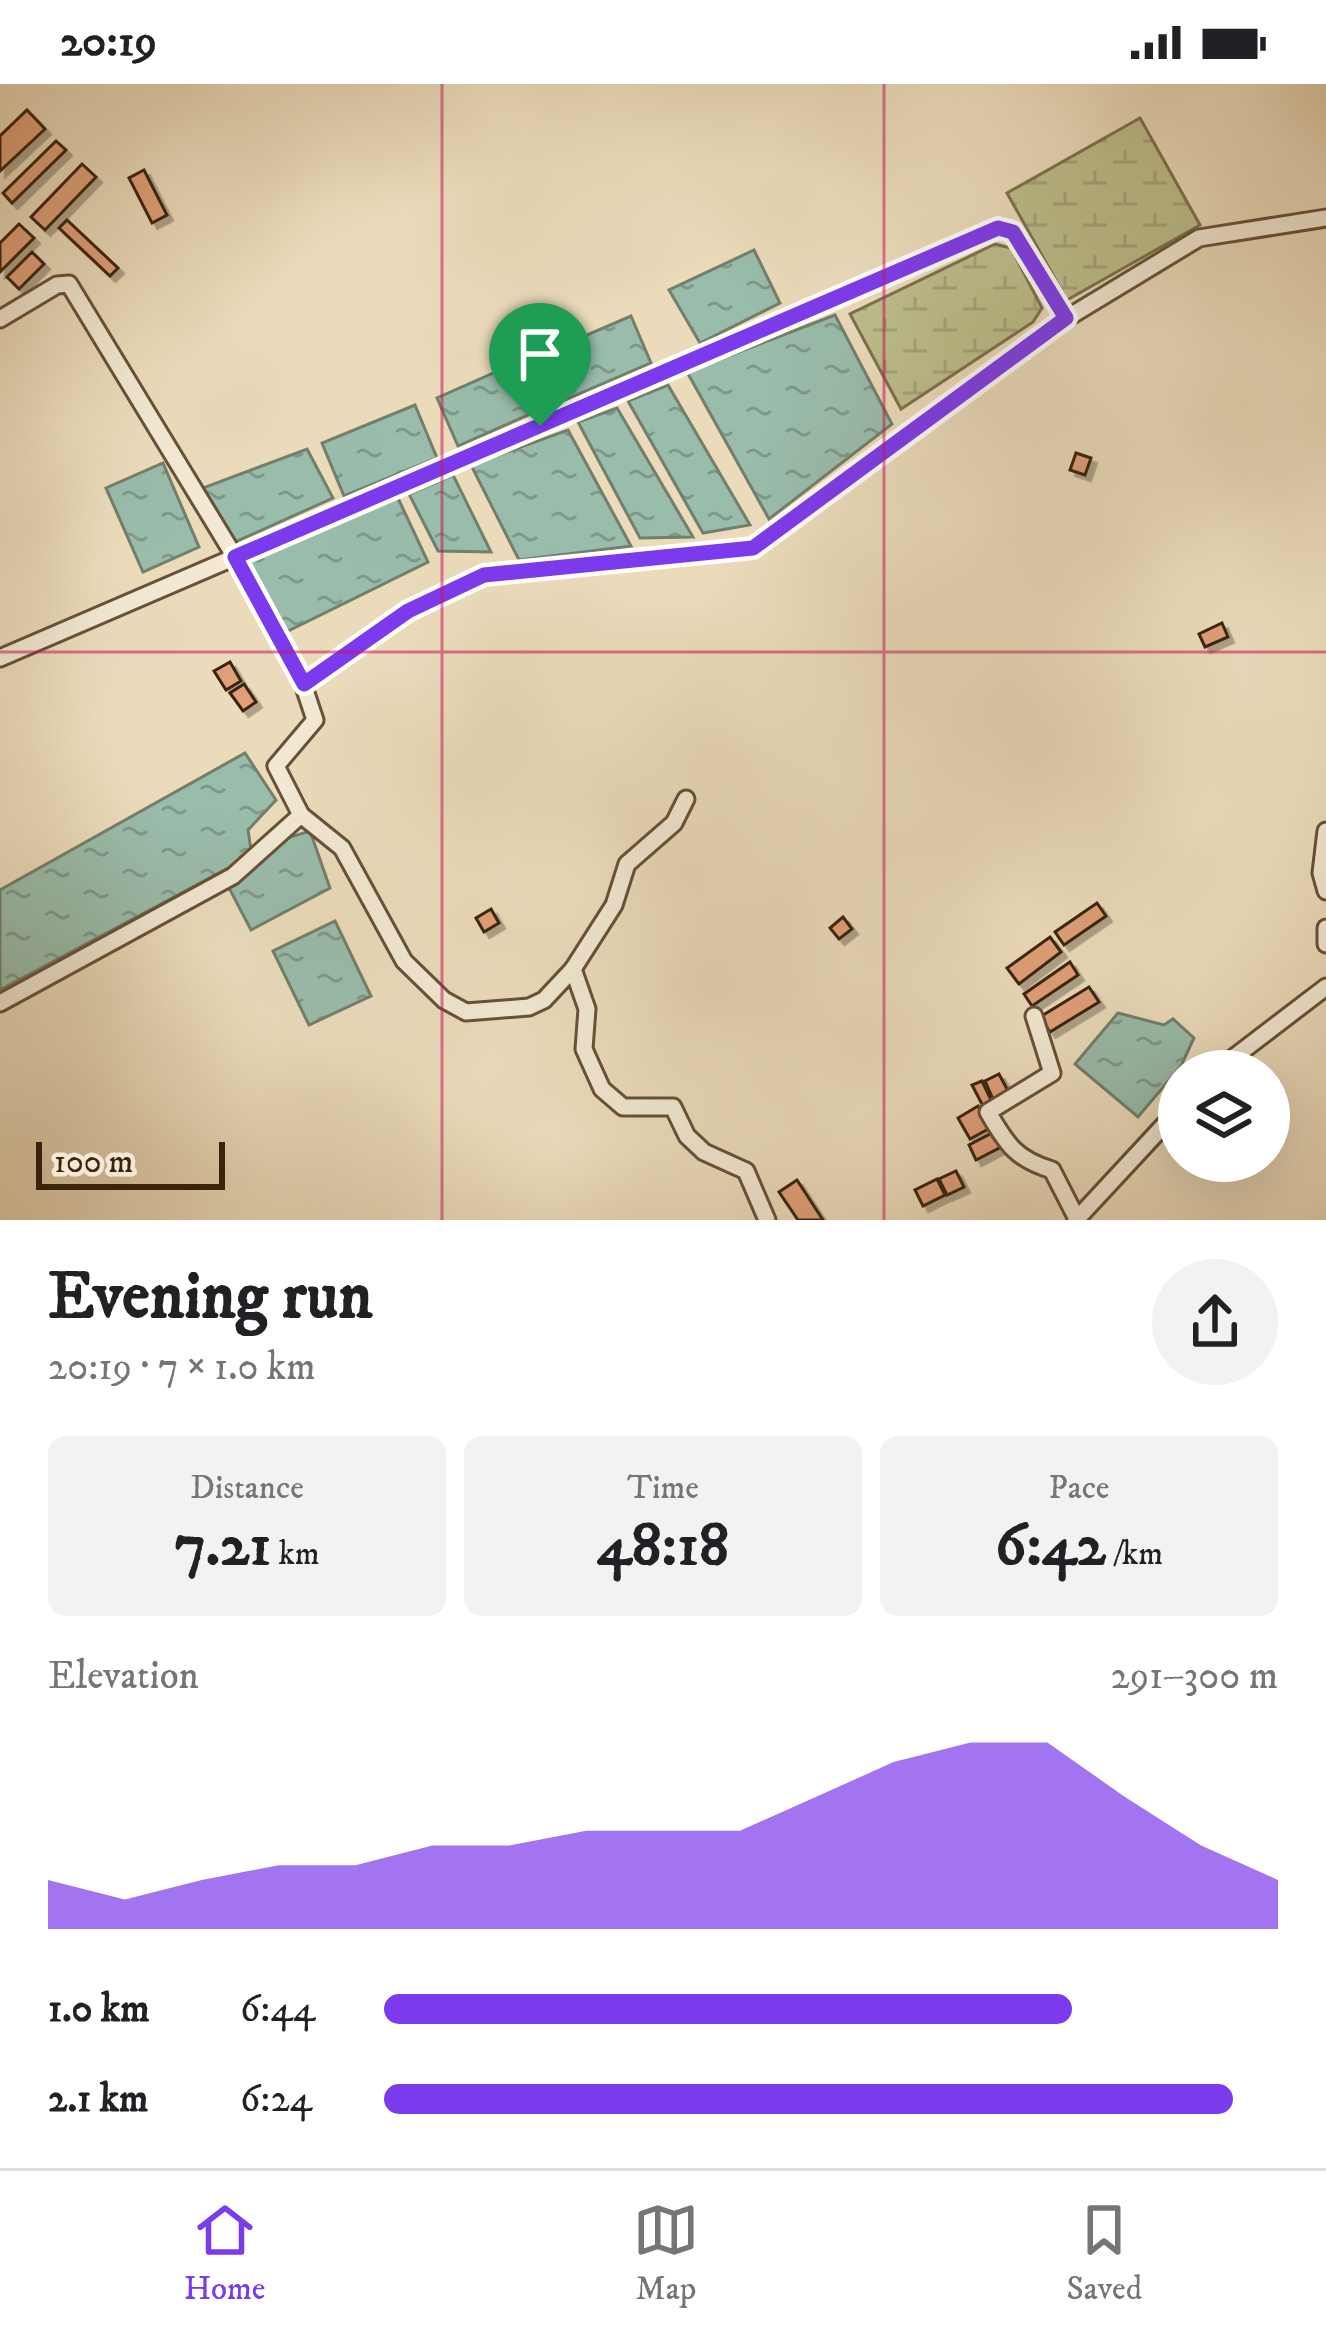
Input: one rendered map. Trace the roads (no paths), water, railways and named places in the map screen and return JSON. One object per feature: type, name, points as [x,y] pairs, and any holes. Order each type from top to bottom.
[{"type":"street","points":[[304,684],[408,611],[484,575],[753,548],[1066,318],[1199,238],[1326,218]]},
{"type":"street","points":[[0,658],[998,228],[1013,232],[1066,318]]},
{"type":"street","points":[[0,319],[57,285],[69,284],[235,557],[304,684],[315,720],[276,766],[301,815],[342,848],[404,961],[444,1000],[466,1012],[529,1007],[573,969],[614,905],[627,864],[674,823],[686,799]]},
{"type":"street","points":[[0,1003],[232,876],[301,815]]},
{"type":"street","points":[[1326,831],[1322,873],[1326,891]]},
{"type":"street","points":[[1326,928],[1326,944]]},
{"type":"street","points":[[573,969],[587,1009],[584,1049],[602,1089],[623,1106],[674,1107],[687,1136],[704,1152],[746,1171],[767,1220]]},
{"type":"street","points":[[1244,1050],[1326,987]]},
{"type":"street","points":[[1034,1016],[1052,1073],[988,1112],[1008,1147],[1025,1163],[1052,1170],[1076,1219],[1158,1131]]},
{"type":"water","points":[[754,250],[780,303],[700,343],[669,290]]},
{"type":"water","points":[[835,315],[892,424],[769,519],[687,372]]},
{"type":"water","points":[[631,316],[651,363],[565,400],[545,353]]},
{"type":"water","points":[[532,356],[553,404],[458,446],[437,398]]},
{"type":"water","points":[[668,385],[750,525],[703,533],[628,401]]},
{"type":"water","points":[[415,405],[437,458],[344,496],[322,443]]},
{"type":"water","points":[[617,408],[693,537],[640,538],[578,422]]},
{"type":"water","points":[[568,430],[631,546],[519,560],[471,465]]},
{"type":"water","points":[[307,449],[333,498],[233,543],[203,488]]},
{"type":"water","points":[[163,463],[199,547],[143,572],[106,488]]},
{"type":"water","points":[[453,475],[491,552],[438,551],[409,494]]},
{"type":"water","points":[[397,496],[428,562],[286,632],[247,558]]},
{"type":"water","points":[[245,753],[276,800],[248,830],[251,850],[232,866],[0,990],[0,890]]},
{"type":"water","points":[[310,831],[330,888],[251,930],[228,886],[287,838]]},
{"type":"water","points":[[335,921],[371,996],[309,1025],[273,951]]},
{"type":"water","points":[[1118,1013],[1164,1025],[1173,1019],[1194,1038],[1188,1050],[1158,1050],[1158,1093],[1138,1117],[1075,1064]]}]
